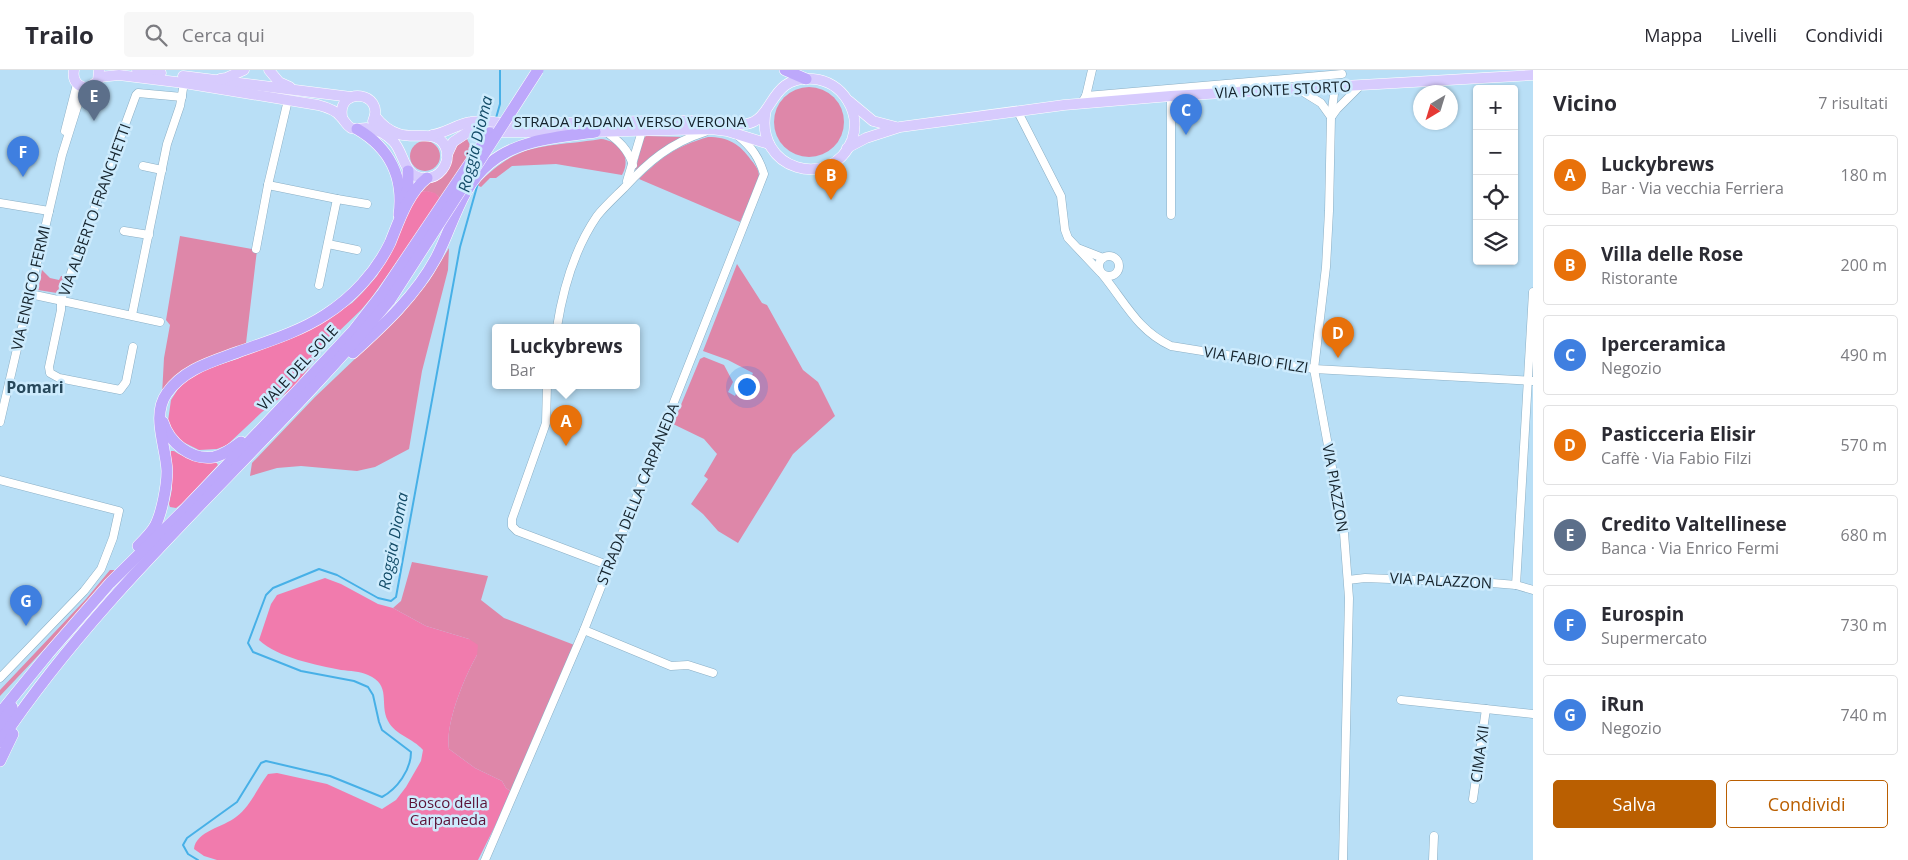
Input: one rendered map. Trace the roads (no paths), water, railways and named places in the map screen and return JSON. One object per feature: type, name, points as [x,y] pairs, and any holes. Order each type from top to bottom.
[{"type":"highway","name":"VIALE DEL SOLE","points":[[48,654],[110,584],[181,513],[386,297],[530,70]]},
{"type":"highway","name":"VIALE DEL SOLE","points":[[67,651],[124,584],[361,335],[538,70]]},
{"type":"highway","points":[[785,70],[806,79]]},
{"type":"highway","points":[[361,129],[388,156],[397,174],[401,195],[398,220]]},
{"type":"highway","points":[[300,401],[380,328],[419,284],[435,260],[459,205],[470,185],[486,167],[510,151],[535,141],[600,132]]},
{"type":"highway","points":[[398,220],[408,188],[408,170]]},
{"type":"highway","points":[[110,584],[155,525],[163,500],[167,470],[161,441],[160,412],[166,394],[178,380],[192,369],[261,344],[324,316],[356,291],[381,259],[414,190],[427,178]]},
{"type":"highway","points":[[160,412],[165,430],[172,439],[185,450],[198,456],[213,457],[229,451],[267,423]]},
{"type":"highway","points":[[0,742],[37,689],[67,651]]},
{"type":"highway","points":[[0,761],[7,744],[67,651]]},
{"type":"highway","points":[[0,713],[48,654]]},
{"type":"highway","points":[[0,727],[48,654]]},
{"type":"main road","points":[[209,80],[226,78],[244,70]]},
{"type":"main road","points":[[269,70],[278,82],[297,91]]},
{"type":"main road","points":[[72,71],[77,84],[88,88],[96,84],[99,74],[141,73],[351,97],[361,96],[368,99],[374,108],[375,116],[371,123],[361,129]]},
{"type":"main road","points":[[141,73],[184,83],[328,108],[342,118],[350,127],[381,132],[388,136],[394,142],[403,156],[408,170],[414,176],[427,178],[436,175],[443,169],[447,155],[442,143],[432,135],[423,134],[415,136],[392,131],[375,116]]},
{"type":"main road","name":"VIA PONTE STORTO","points":[[847,148],[866,138],[900,127],[1018,112],[1084,100],[1300,90],[1533,75]]},
{"type":"main road","name":"VIA PONTE STORTO","points":[[1518,76],[1533,81]]},
{"type":"main road","points":[[769,144],[780,159],[788,164],[807,169],[826,166],[841,156],[852,140],[854,125],[852,110],[848,100],[837,88],[822,80],[806,79]]},
{"type":"main road","name":"STRADA PADANA VERSO VERONA","points":[[447,155],[453,142],[462,135],[468,132],[495,127],[652,121],[702,121],[746,124],[762,117],[772,98],[784,86],[806,79]]},
{"type":"main road","points":[[342,118],[343,106],[351,97]]},
{"type":"main road","name":"VIA PONTE STORTO","points":[[848,100],[873,121],[900,127]]},
{"type":"main road","name":"STRADA PADANA VERSO VERONA","points":[[766,110],[764,127],[769,144]]},
{"type":"main road","name":"STRADA PADANA VERSO VERONA","points":[[432,135],[442,134],[469,122],[495,127],[600,132],[711,130],[732,132],[769,144]]},
{"type":"main road","points":[[403,156],[408,142],[415,136]]},
{"type":"street","points":[[1092,70],[1084,100],[1343,72]]},
{"type":"street","name":"VIA PIAZZON","points":[[1342,860],[1348,662],[1348,580],[1344,533],[1314,369],[1326,267],[1329,211],[1329,114],[1326,102],[1337,87],[1343,72]]},
{"type":"street","points":[[132,315],[167,144],[182,98],[184,83]]},
{"type":"street","name":"VIA ENRICO FERMI","points":[[62,155],[61,145],[77,84]]},
{"type":"street","points":[[1300,90],[1321,103],[1329,114],[1360,86]]},
{"type":"street","name":"VIA ENRICO FERMI","points":[[0,422],[62,155],[78,104],[88,88]]},
{"type":"street","name":"VIA ALBERTO FRANCHETTI","points":[[133,347],[126,382],[123,389],[120,390],[59,378],[50,373],[49,367],[62,310],[61,300],[136,96],[138,93],[182,98]]},
{"type":"street","points":[[1171,96],[1171,214]]},
{"type":"street","points":[[256,248],[268,185],[288,100]]},
{"type":"street","points":[[1018,112],[1061,196],[1065,230],[1074,245],[1088,253],[1103,258]]},
{"type":"street","points":[[625,187],[642,131],[652,121]]},
{"type":"street","points":[[558,324],[563,293],[586,234],[598,215],[637,173],[661,153],[693,135],[711,130]]},
{"type":"street","points":[[600,132],[619,140],[626,148],[633,165]]},
{"type":"street","name":"STRADA DELLA CARPANEDA","points":[[484,860],[584,630],[764,174],[759,159],[750,147],[732,132]]},
{"type":"street","points":[[143,166],[162,170]]},
{"type":"street","points":[[268,185],[367,204]]},
{"type":"street","points":[[319,285],[337,199]]},
{"type":"street","points":[[0,202],[49,211]]},
{"type":"street","points":[[124,231],[149,235]]},
{"type":"street","points":[[328,244],[357,250]]},
{"type":"street","name":"VIA FABIO FILZI","points":[[1074,245],[1120,296],[1130,314],[1156,339],[1171,346],[1314,369],[1530,381]]},
{"type":"street","points":[[1109,256],[1116,259],[1119,266],[1116,274],[1107,277],[1101,273],[1099,262],[1103,258],[1109,256]]},
{"type":"street","name":"VIA FABIO FILZI","points":[[1116,274],[1120,296]]},
{"type":"street","points":[[1516,586],[1530,381],[1533,292]]},
{"type":"street","points":[[30,294],[160,322]]},
{"type":"street","points":[[547,389],[546,423],[512,519],[512,526],[517,531],[610,566]]},
{"type":"street","points":[[0,480],[119,511],[113,538],[101,569],[84,591],[0,678]]},
{"type":"street","name":"VIA PALAZZON","points":[[1348,580],[1365,578],[1413,579],[1516,586],[1533,590]]},
{"type":"street","points":[[584,630],[671,666],[688,665],[712,673]]},
{"type":"street","name":"CIMA XII","points":[[1401,700],[1533,714]]},
{"type":"street","name":"CIMA XII","points":[[1473,798],[1486,709]]},
{"type":"street","points":[[1433,860],[1434,836]]},
{"type":"waterway","name":"Roggia Dioma","points":[[496,118],[500,104],[500,70]]},
{"type":"waterway","name":"Roggia Dioma","points":[[198,860],[188,854],[183,845],[187,838],[237,802],[261,763],[266,761],[330,776],[382,797],[398,784],[409,766],[411,752],[382,730],[373,695],[368,687],[354,681],[301,671],[253,652],[248,643],[266,595],[273,588],[319,569],[337,575],[378,598],[391,601],[396,597],[460,247],[478,183]]},
{"type":"place","name":"Credito Valtellinese","points":[[94,121]]},
{"type":"place","name":"Iperceramica","points":[[1186,135]]},
{"type":"place","name":"Eurospin","points":[[23,177]]},
{"type":"place","name":"Villa delle Rose","points":[[831,200]]},
{"type":"place","name":"Pasticceria Elisir","points":[[1338,358]]},
{"type":"place","name":"Luckybrews","points":[[566,446]]},
{"type":"place","name":"iRun","points":[[26,626]]},
{"type":"district","name":"Pomari","points":[[35,387]]},
{"type":"park label","name":"Bosco della Carpaneda","points":[[448,812]]}]
